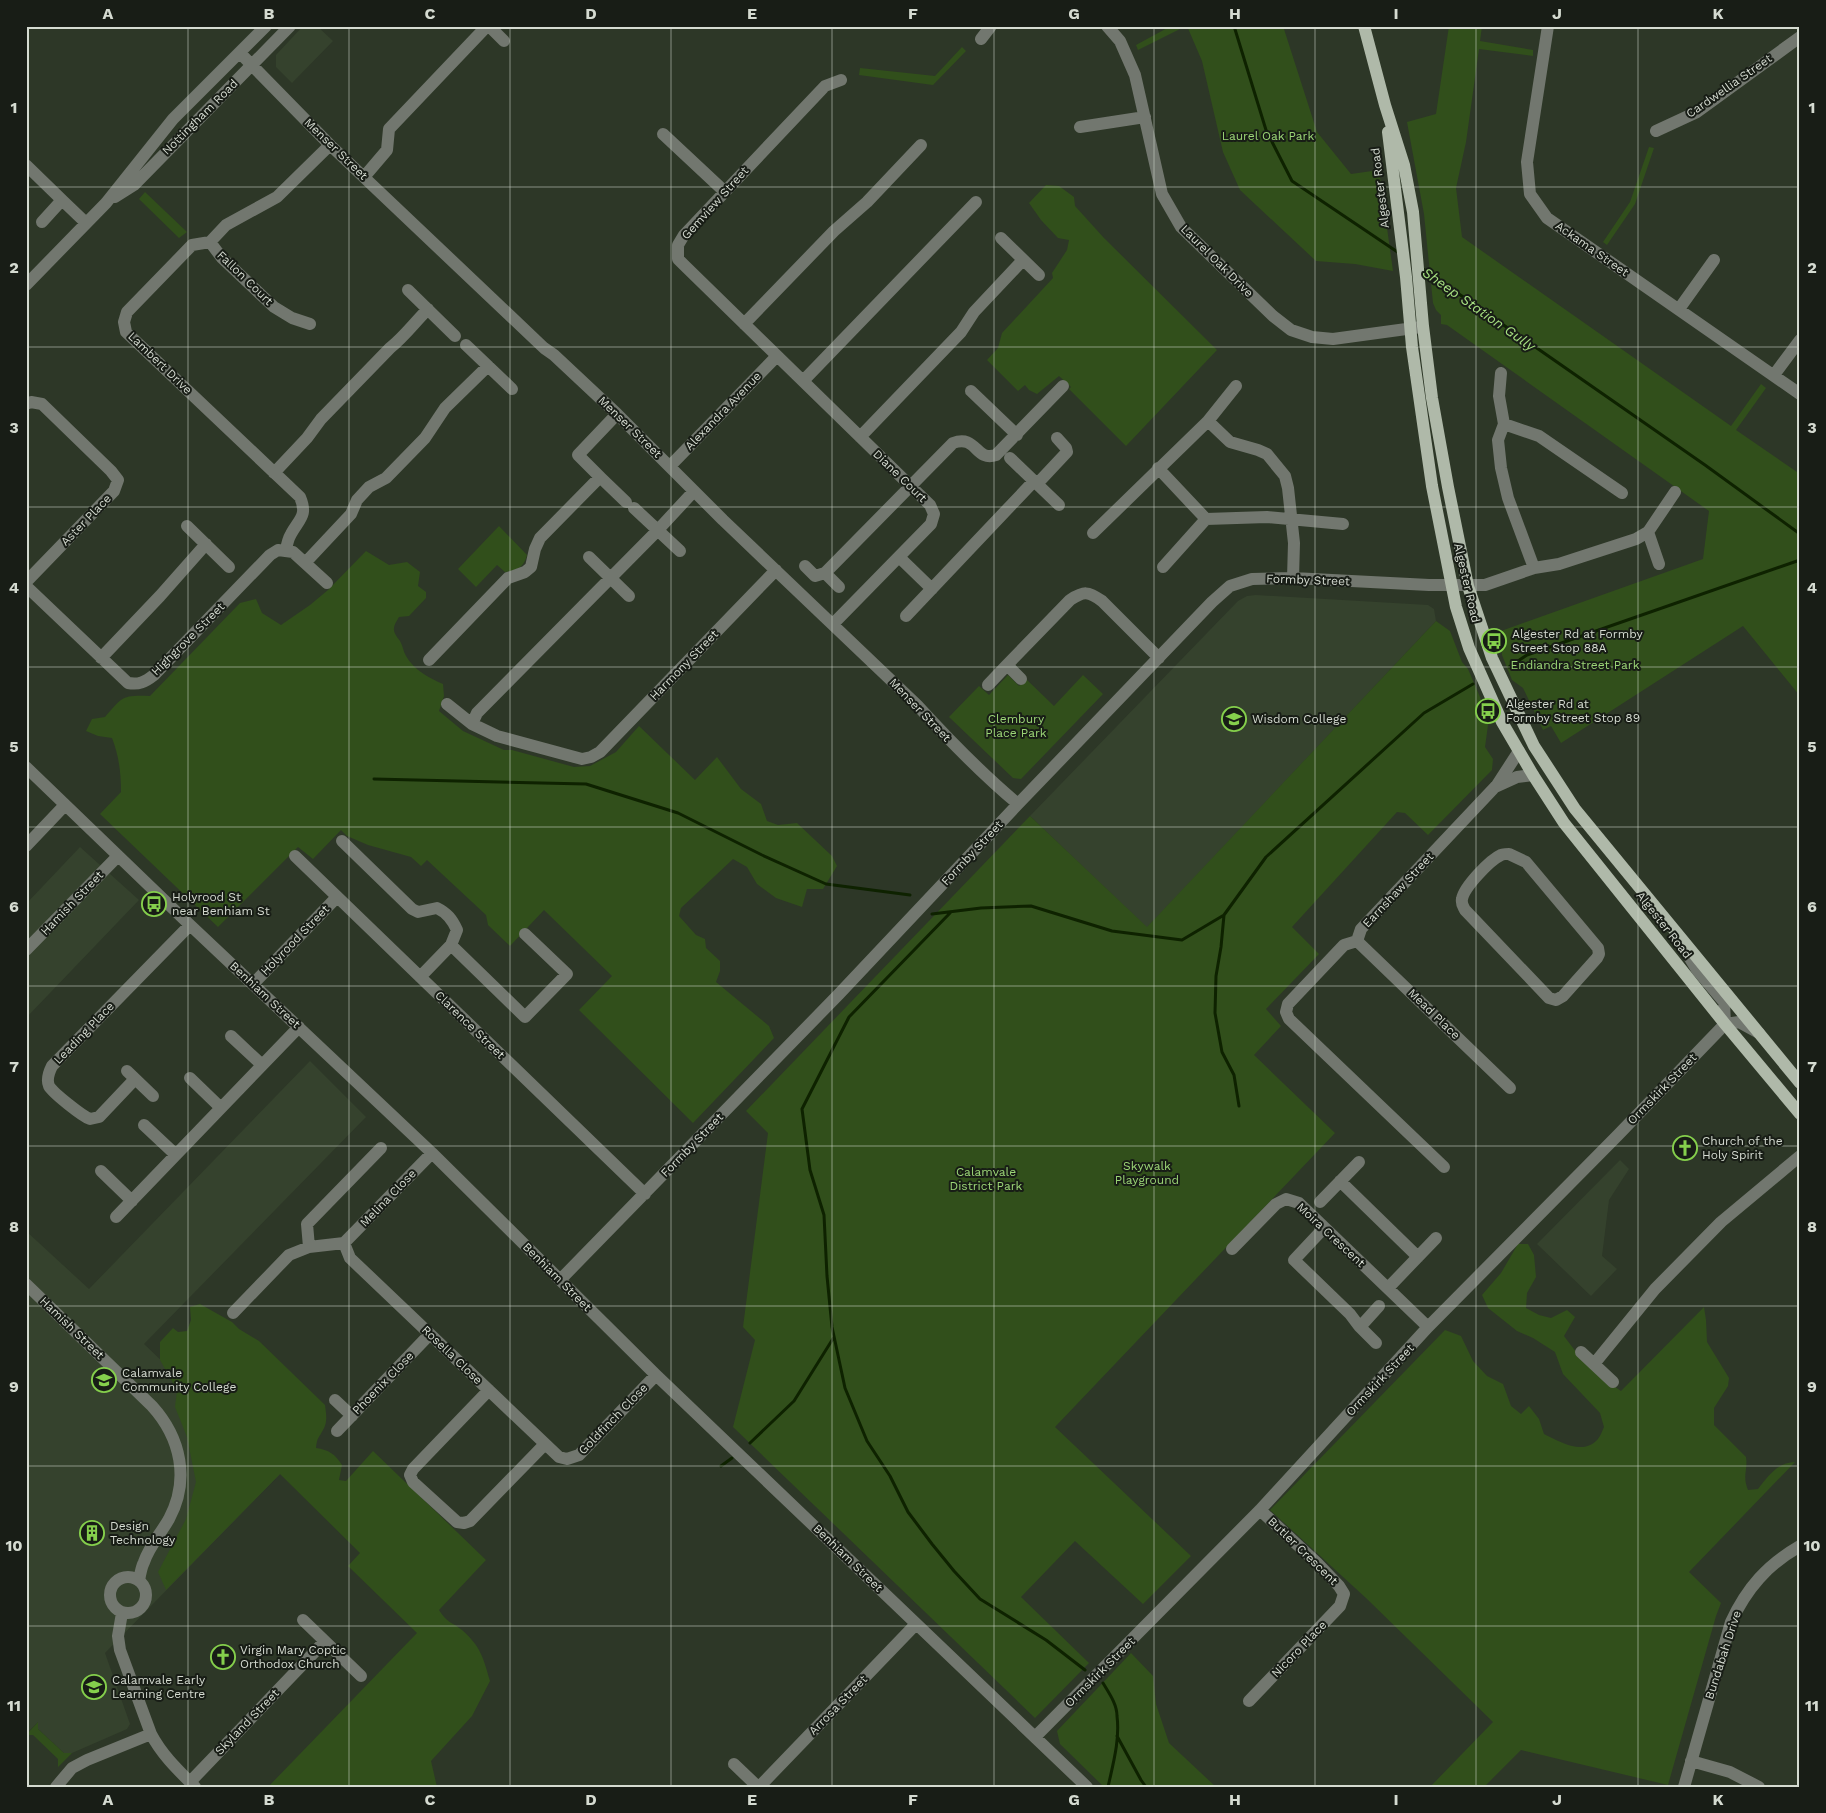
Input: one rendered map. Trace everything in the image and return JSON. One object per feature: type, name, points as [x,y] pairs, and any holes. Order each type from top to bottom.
[{"type":"main road","name":"Algester Road","points":[[1364,26],[1404,165],[1416,238],[1423,326],[1432,398],[1468,586],[1492,658],[1534,746],[1576,809],[1800,1083]]},
{"type":"main road","name":"Algester Road","points":[[1385,104],[1406,277],[1410,328],[1432,486],[1456,606],[1469,648],[1502,722],[1564,823],[1725,1024],[1800,1114]]},
{"type":"street","name":"Nottingham Road","points":[[26,286],[106,203],[173,119],[266,26]]},
{"type":"street","name":"Nottingham Road","points":[[106,203],[134,185],[290,26]]},
{"type":"street","points":[[364,177],[387,150],[389,129],[488,26],[504,41]]},
{"type":"street","points":[[982,39],[991,26]]},
{"type":"street","name":"Laurel Oak Drive","points":[[1108,26],[1120,41],[1132,68],[1162,194],[1181,227],[1273,316],[1291,330],[1312,337],[1333,338],[1423,326]]},
{"type":"street","name":"Ackama Street","points":[[1548,26],[1527,162],[1530,194],[1547,218],[1800,394]]},
{"type":"street","name":"Cardwellia Street","points":[[1656,132],[1697,112],[1800,37]]},
{"type":"street","name":"Menser Street","points":[[240,53],[330,145],[544,348],[554,355],[617,414],[694,491],[917,705],[944,735],[1018,804]]},
{"type":"street","name":"Gemview Street","points":[[776,356],[678,259],[678,245],[684,235],[724,191],[825,86],[841,80]]},
{"type":"street","points":[[1080,127],[1145,117]]},
{"type":"street","points":[[663,134],[724,191]]},
{"type":"street","points":[[744,324],[834,231],[867,202],[921,144]]},
{"type":"street","name":"Lambert Drive","points":[[286,550],[292,532],[302,518],[304,507],[300,498],[126,332],[124,322],[127,312],[192,245],[210,242],[226,225],[278,197],[330,145]]},
{"type":"street","points":[[26,165],[86,223]]},
{"type":"street","points":[[42,222],[62,200]]},
{"type":"street","points":[[802,381],[976,202]]},
{"type":"street","points":[[1001,238],[1039,275]]},
{"type":"street","name":"Fallon Court","points":[[210,242],[222,258],[274,307],[292,318],[310,324]]},
{"type":"street","points":[[860,437],[962,332],[974,312],[1023,260]]},
{"type":"street","points":[[1679,309],[1714,260]]},
{"type":"street","points":[[408,290],[455,336]]},
{"type":"street","points":[[274,473],[307,438],[321,419],[390,348],[400,341],[406,332],[428,310]]},
{"type":"street","points":[[1774,375],[1800,340]]},
{"type":"street","points":[[466,344],[512,389]]},
{"type":"street","name":"Diane Court","points":[[776,356],[930,505],[934,514],[931,524],[833,624]]},
{"type":"street","name":"Alexandra Avenue","points":[[670,466],[776,356]]},
{"type":"street","points":[[305,563],[351,514],[357,500],[370,487],[386,478],[425,438],[445,408],[488,366]]},
{"type":"street","points":[[1501,373],[1499,396],[1504,424],[1498,440],[1501,468],[1508,498],[1534,568]]},
{"type":"street","points":[[805,566],[816,576],[825,573],[953,443],[962,440],[968,442],[983,455],[990,457],[996,455],[1063,386]]},
{"type":"street","points":[[1093,533],[1208,421],[1236,386]]},
{"type":"street","points":[[971,391],[1017,435]]},
{"type":"street","name":"Aster Place","points":[[26,404],[31,402],[42,404],[118,480],[114,491],[26,582]]},
{"type":"street","points":[[617,414],[578,455],[680,551]]},
{"type":"street","points":[[1208,421],[1230,442],[1267,454],[1285,476],[1294,543],[1293,578]]},
{"type":"street","points":[[1504,424],[1539,436],[1622,494]]},
{"type":"street","points":[[906,616],[1067,452],[1066,448],[1057,438]]},
{"type":"street","points":[[1010,458],[1059,505]]},
{"type":"street","points":[[1158,468],[1206,519]]},
{"type":"street","points":[[428,660],[508,578],[525,572],[531,567],[535,549],[540,538],[600,477]]},
{"type":"street","points":[[447,704],[472,724],[477,713],[657,531],[694,491]]},
{"type":"street","points":[[1659,564],[1648,532],[1675,492]]},
{"type":"street","points":[[1163,567],[1206,519],[1267,517],[1343,524]]},
{"type":"street","points":[[187,526],[229,567]]},
{"type":"street","name":"Formby Street","points":[[560,1280],[847,986],[1018,804],[1212,602],[1230,586],[1252,579],[1293,578],[1363,583],[1452,584],[1468,586],[1485,584],[1534,568],[1559,564],[1636,540],[1648,532]]},
{"type":"street","points":[[100,658],[160,596],[206,544]]},
{"type":"street","name":"Highgrove Street","points":[[26,586],[100,658],[128,683],[136,685],[145,682],[154,675],[270,555],[278,550],[286,550]]},
{"type":"street","points":[[286,550],[293,552],[327,583]]},
{"type":"street","points":[[589,557],[629,596]]},
{"type":"street","points":[[899,557],[932,589]]},
{"type":"street","name":"Harmony Street","points":[[472,724],[497,736],[582,759],[591,757],[600,752],[776,570]]},
{"type":"street","points":[[825,573],[839,587]]},
{"type":"street","points":[[988,685],[1070,600],[1080,593],[1092,594],[1102,600],[1159,658]]},
{"type":"street","points":[[1007,665],[1021,679]]},
{"type":"street","points":[[1496,787],[1519,751]]},
{"type":"street","name":"Benhiam Street","points":[[26,767],[190,925],[432,1152],[656,1374],[1087,1787]]},
{"type":"street","name":"Earnshaw Street","points":[[1444,1167],[1289,1019],[1286,1012],[1291,998],[1344,945],[1358,941],[1361,929],[1496,787],[1517,776],[1533,775]]},
{"type":"street","points":[[26,846],[65,805]]},
{"type":"street","points":[[342,842],[412,909],[418,912],[437,908],[446,913],[454,922],[457,930],[451,946],[420,977]]},
{"type":"street","points":[[1501,855],[1517,856],[1526,862],[1598,948],[1599,954],[1597,958],[1563,996],[1556,1000],[1548,998],[1465,910],[1462,904],[1462,897],[1467,887],[1475,877],[1501,855]]},
{"type":"street","name":"Hamish Street","points":[[26,950],[118,856]]},
{"type":"street","name":"Clarence Street","points":[[295,856],[645,1194]]},
{"type":"street","name":"Holyrood Street","points":[[253,984],[337,897]]},
{"type":"street","points":[[1668,921],[1696,970],[1724,1002],[1725,1024],[1739,1022],[1760,1034]]},
{"type":"street","name":"Leading Place","points":[[153,1096],[131,1075],[99,1116],[90,1119],[82,1116],[50,1086],[48,1076],[52,1066],[190,925]]},
{"type":"street","points":[[451,946],[525,1017],[566,974],[525,934]]},
{"type":"street","name":"Mead Place","points":[[1358,941],[1510,1088]]},
{"type":"street","name":"Ormskirk Street","points":[[1035,1737],[1260,1510],[1428,1327],[1618,1136],[1725,1024]]},
{"type":"street","points":[[116,1218],[299,1027]]},
{"type":"street","points":[[231,1036],[262,1065]]},
{"type":"street","points":[[190,1078],[221,1108]]},
{"type":"street","points":[[144,1125],[176,1154]]},
{"type":"street","points":[[308,1247],[308,1224],[381,1148]]},
{"type":"street","name":"Melina Close","points":[[344,1243],[432,1152]]},
{"type":"street","points":[[1594,1364],[1655,1289],[1721,1222],[1800,1156]]},
{"type":"street","points":[[1320,1202],[1359,1162]]},
{"type":"street","points":[[101,1171],[132,1201]]},
{"type":"street","points":[[1340,1181],[1418,1257]]},
{"type":"street","name":"Moira Crescent","points":[[1232,1249],[1276,1204],[1286,1198],[1299,1203],[1428,1327]]},
{"type":"street","points":[[1324,1228],[1294,1260],[1350,1314],[1376,1343]]},
{"type":"street","points":[[1388,1288],[1436,1238]]},
{"type":"street","points":[[233,1313],[289,1255],[308,1247],[344,1243]]},
{"type":"street","name":"Rosella Close","points":[[344,1243],[350,1258],[559,1457],[568,1459]]},
{"type":"street","name":"Hamish Street","points":[[26,1284],[152,1406],[168,1427],[173,1438],[180,1460],[178,1496],[169,1519],[144,1561],[139,1581]]},
{"type":"street","points":[[1360,1327],[1379,1306]]},
{"type":"street","name":"Phoenix Close","points":[[337,1431],[430,1334]]},
{"type":"street","points":[[1581,1352],[1613,1382]]},
{"type":"street","name":"Goldfinch Close","points":[[568,1459],[579,1455],[656,1374]]},
{"type":"street","points":[[489,1390],[413,1470],[410,1475],[413,1482],[457,1522],[464,1524],[470,1521],[545,1444]]},
{"type":"street","points":[[335,1400],[352,1416]]},
{"type":"street","name":"Butler Crescent","points":[[1260,1510],[1317,1563],[1344,1594]]},
{"type":"street","name":"Bundabah Drive","points":[[1684,1787],[1731,1622],[1743,1598],[1763,1574],[1787,1553],[1800,1546]]},
{"type":"street","points":[[134,1578],[139,1581],[143,1585],[146,1596],[142,1606],[133,1613],[122,1613],[112,1606],[109,1595],[110,1589],[117,1580],[134,1578]]},
{"type":"street","name":"Nicoro Place","points":[[1249,1701],[1340,1606],[1344,1594]]},
{"type":"street","points":[[122,1613],[118,1636],[120,1650],[151,1734],[168,1761],[192,1784]]},
{"type":"street","points":[[304,1620],[361,1676]]},
{"type":"street","name":"Arrosa Street","points":[[759,1787],[916,1624]]},
{"type":"street","name":"Skyland Street","points":[[192,1784],[325,1641]]},
{"type":"street","points":[[56,1787],[72,1768],[151,1734]]},
{"type":"street","points":[[1691,1761],[1730,1772],[1759,1787]]},
{"type":"street","points":[[734,1764],[759,1787]]},
{"type":"shaded area","points":[[303,26],[317,26],[333,41],[292,83],[276,67],[276,55]]},
{"type":"shaded area","name":"Wisdom College","points":[[1247,596],[1428,605],[1434,609],[1436,621],[1147,928],[1030,816],[1238,601]]},
{"type":"shaded area","points":[[80,847],[139,900],[26,1018],[26,904]]},
{"type":"shaded area","name":"Calamvale Community College","points":[[310,1061],[366,1117],[144,1344],[280,1474],[105,1653],[130,1724],[127,1729],[72,1753],[64,1753],[38,1729],[38,1722],[26,1734],[26,1231],[89,1289]]},
{"type":"shaded area","points":[[1620,1160],[1629,1169],[1609,1200],[1602,1256],[1617,1269],[1591,1296],[1537,1244]]},
{"type":"green space","points":[[1171,26],[1186,26],[1138,50],[1136,45]]},
{"type":"green space","name":"Laurel Oak Park","points":[[1187,26],[1283,26],[1317,132],[1351,174],[1379,170],[1393,271],[1355,264],[1316,261],[1240,190],[1223,152],[1202,61]]},
{"type":"green space","name":"Endiandra Street Park","points":[[1449,26],[1482,26],[1480,41],[1533,50],[1533,56],[1479,49],[1466,142],[1456,188],[1462,237],[1731,426],[1761,384],[1766,388],[1736,430],[1800,474],[1800,696],[1743,626],[1561,743],[1551,726],[1543,730],[1523,688],[1512,680],[1502,655],[1501,631],[1703,559],[1709,511],[1447,325],[1441,324],[1441,315],[1433,303],[1424,214],[1407,122],[1436,114]]},
{"type":"green space","points":[[962,47],[966,51],[933,85],[859,75],[860,68],[935,76]]},
{"type":"green space","points":[[1649,147],[1654,148],[1635,204],[1607,245],[1603,242],[1630,202]]},
{"type":"green space","points":[[1046,185],[1059,186],[1074,197],[1075,206],[1104,238],[1217,350],[1126,446],[1069,389],[1071,387],[1059,376],[1037,394],[1029,390],[1025,385],[1018,391],[987,360],[998,348],[1002,333],[1053,278],[1052,273],[1067,250],[1069,240],[1058,238],[1041,220],[1029,203]]},
{"type":"green space","points":[[145,192],[187,232],[179,238],[139,199]]},
{"type":"green space","points":[[499,526],[527,555],[526,559],[519,568],[505,572],[497,565],[476,587],[458,569]]},
{"type":"green space","points":[[366,551],[389,565],[407,562],[420,572],[418,586],[426,592],[426,598],[409,616],[399,617],[394,627],[394,632],[409,661],[427,676],[443,684],[444,696],[439,711],[463,731],[504,750],[512,750],[574,767],[590,766],[616,752],[639,726],[695,780],[717,757],[741,789],[761,804],[767,821],[778,825],[797,823],[832,856],[837,866],[823,889],[807,889],[802,907],[776,898],[757,884],[747,867],[733,859],[681,908],[679,916],[696,935],[705,939],[706,948],[720,961],[720,971],[716,982],[769,1026],[774,1038],[693,1123],[579,1010],[612,976],[544,910],[510,946],[488,925],[486,915],[427,860],[421,866],[411,857],[368,845],[347,836],[341,830],[313,859],[298,847],[218,927],[100,814],[121,792],[121,778],[112,738],[98,736],[86,731],[92,719],[105,717],[120,701],[128,697],[150,696],[240,603],[256,599],[262,613],[281,625],[328,590]]},
{"type":"green space","name":"Calamvale District Park","points":[[1436,621],[1450,631],[1462,662],[1468,669],[1489,718],[1485,747],[1493,759],[1492,770],[1428,835],[1405,813],[1397,812],[1292,927],[1319,954],[1266,1009],[1281,1026],[1254,1055],[1335,1133],[1055,1427],[1191,1556],[1143,1604],[1075,1541],[1021,1597],[1089,1663],[1035,1718],[733,1427],[755,1340],[743,1327],[768,1133],[746,1111],[1030,816],[1147,927]]},
{"type":"green space","name":"Clembury Place Park","points":[[1008,675],[1019,686],[1026,679],[1054,706],[1083,675],[1103,694],[1021,779],[1013,778],[949,717],[979,686],[989,695]]},
{"type":"green space","points":[[1518,1244],[1528,1244],[1534,1255],[1536,1277],[1527,1293],[1526,1308],[1539,1315],[1551,1318],[1567,1310],[1575,1317],[1564,1336],[1590,1366],[1621,1391],[1704,1307],[1707,1342],[1729,1378],[1728,1386],[1714,1408],[1714,1425],[1746,1457],[1745,1480],[1748,1490],[1758,1489],[1783,1464],[1795,1462],[1689,1572],[1721,1603],[1668,1785],[1521,1750],[1484,1787],[1430,1787],[1493,1722],[1366,1598],[1270,1510],[1445,1330],[1461,1336],[1473,1361],[1487,1376],[1503,1384],[1511,1406],[1521,1414],[1529,1406],[1539,1419],[1544,1434],[1577,1447],[1590,1445],[1597,1440],[1604,1427],[1600,1413],[1563,1374],[1555,1352],[1533,1338],[1517,1331],[1488,1308],[1482,1295],[1501,1273]]},
{"type":"green space","points":[[200,1304],[232,1322],[239,1329],[259,1341],[325,1405],[326,1424],[316,1448],[331,1453],[342,1465],[339,1480],[346,1481],[373,1451],[486,1560],[439,1610],[447,1620],[462,1630],[477,1647],[490,1681],[472,1716],[431,1761],[437,1787],[268,1787],[417,1633],[348,1566],[360,1553],[280,1474],[166,1590],[158,1572],[186,1519],[196,1482],[187,1437],[175,1407],[177,1390],[160,1360],[160,1342],[173,1328],[178,1332],[187,1331],[191,1320],[190,1307]]},
{"type":"green space","points":[[1131,1653],[1153,1676],[1156,1704],[1169,1743],[1216,1787],[1104,1787],[1060,1744],[1057,1731]]},
{"type":"green space","points":[[38,1722],[38,1729],[64,1753],[72,1753],[58,1767],[58,1759],[33,1735],[26,1735]]},
{"type":"waterway","name":"Sheep Station Gully","points":[[1234,26],[1266,130],[1292,181],[1399,253]]},
{"type":"waterway","name":"Sheep Station Gully","points":[[1423,269],[1705,465],[1800,534]]},
{"type":"waterway","points":[[1509,667],[1527,655],[1800,560]]},
{"type":"waterway","points":[[932,914],[981,908],[1031,906],[1112,931],[1182,940],[1224,915],[1266,857],[1424,713],[1473,684]]},
{"type":"waterway","points":[[374,779],[586,784],[678,813],[762,855],[826,884],[910,895]]},
{"type":"waterway","points":[[951,912],[849,1017],[802,1109],[810,1170],[824,1215],[832,1327],[845,1388],[867,1441],[890,1476],[908,1512],[954,1571],[980,1599],[1046,1640],[1085,1670]]},
{"type":"waterway","points":[[1224,915],[1216,976],[1215,1013],[1222,1052],[1234,1075],[1239,1106]]},
{"type":"waterway","points":[[750,1443],[794,1401],[834,1337]]},
{"type":"waterway","points":[[721,1466],[732,1458]]},
{"type":"waterway","points":[[1103,1683],[1116,1707],[1118,1725],[1108,1787]]},
{"type":"waterway","points":[[1117,1736],[1146,1787]]},
{"type":"place","name":"Algester Rd at Formby Street Stop 88A","points":[[1494,641]]},
{"type":"place","name":"Algester Rd at Formby Street Stop 89","points":[[1488,711]]},
{"type":"place","name":"Wisdom College","points":[[1234,719]]},
{"type":"place","name":"Holyrood St near Benhiam St","points":[[154,904]]},
{"type":"place","name":"Church of the Holy Spirit","points":[[1685,1148]]},
{"type":"place","name":"Calamvale Community College","points":[[104,1380]]},
{"type":"place","name":"Design Technology","points":[[92,1533]]},
{"type":"place","name":"Virgin Mary Coptic Orthodox Church","points":[[223,1657]]},
{"type":"place","name":"Calamvale Early Learning Centre","points":[[94,1687]]},
{"type":"park label","name":"Skywalk Playground","points":[[1147,1173]]}]
